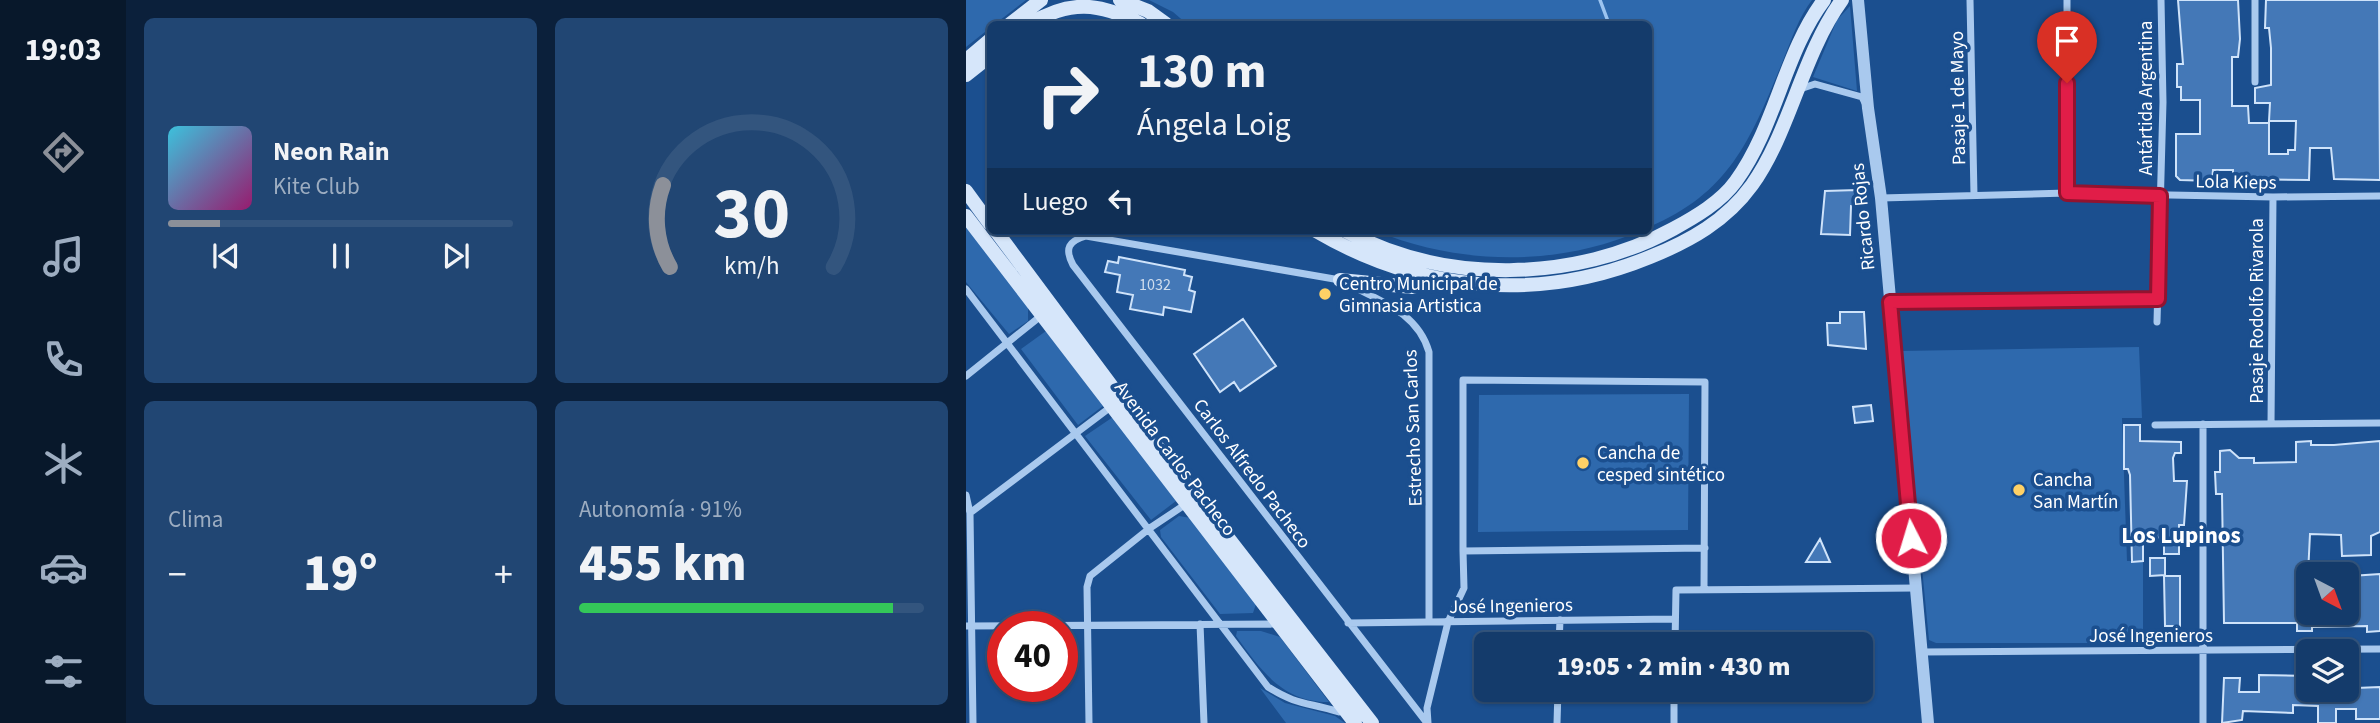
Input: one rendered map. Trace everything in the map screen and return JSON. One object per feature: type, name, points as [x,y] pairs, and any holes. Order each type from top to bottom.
[{"type":"main road","points":[[1014,21],[1041,0]]},
{"type":"main road","points":[[1120,0],[1148,11],[1162,21]]},
{"type":"main road","points":[[1355,235],[1383,248],[1440,264],[1510,270],[1573,264],[1607,256],[1667,232],[1706,209],[1739,176],[1772,113],[1807,27],[1824,0]]},
{"type":"main road","points":[[1323,235],[1382,264],[1442,280],[1509,288],[1569,282],[1629,266],[1673,248],[1707,228],[1740,201],[1766,159],[1821,33],[1842,0]]},
{"type":"main road","points":[[1034,21],[1056,6],[1067,3],[1088,5],[1133,21]]},
{"type":"main road","points":[[966,60],[987,42]]},
{"type":"main road","points":[[966,75],[987,58]]},
{"type":"main road","points":[[966,191],[987,220]]},
{"type":"main road","name":"Avenida Carlos Pacheco","points":[[966,216],[1355,723]]},
{"type":"main road","name":"Avenida Carlos Pacheco","points":[[999,235],[1145,431],[1372,723]]},
{"type":"main road","points":[[1339,280],[1412,287],[1442,280]]},
{"type":"street","name":"Ricardo Rojas","points":[[1858,0],[1868,108],[1881,198],[1928,723]]},
{"type":"street","name":"Pasaje 1 de Mayo","points":[[1970,0],[1974,195]]},
{"type":"street","points":[[2067,0],[2067,193]]},
{"type":"street","name":"Antártida Argentina","points":[[2157,322],[2164,102],[2161,0]]},
{"type":"street","points":[[2255,0],[2255,82]]},
{"type":"street","points":[[1795,95],[1805,85],[1815,83],[1863,97],[1868,108]]},
{"type":"street","name":"Lola Kieps","points":[[1881,198],[2067,193],[2273,198],[2380,195]]},
{"type":"street","name":"Pasaje Rodolfo Rivarola","points":[[2271,424],[2273,198]]},
{"type":"street","name":"Estrecho San Carlos","points":[[1074,239],[1086,236],[1339,280],[1408,317],[1425,339],[1429,352],[1429,622]]},
{"type":"street","name":"Carlos Alfredo Pacheco","points":[[1074,239],[1068,246],[1068,255],[1073,265],[1427,723]]},
{"type":"street","points":[[966,289],[1150,528],[1268,687],[1290,702],[1339,712],[1343,707]]},
{"type":"street","points":[[1890,302],[2158,299]]},
{"type":"street","points":[[966,376],[1042,315]]},
{"type":"street","points":[[1427,723],[1427,708],[1448,622],[1464,588],[1463,380],[1705,382],[1704,590]]},
{"type":"street","points":[[970,513],[1113,406]]},
{"type":"street","points":[[2155,425],[2380,423]]},
{"type":"street","points":[[2203,424],[2203,723]]},
{"type":"street","points":[[966,495],[970,513],[969,626],[973,723]]},
{"type":"street","points":[[1089,723],[1087,587],[1090,576],[1150,528],[1186,504]]},
{"type":"street","points":[[1463,551],[1705,548]]},
{"type":"street","points":[[1675,632],[1676,590],[1916,588]]},
{"type":"street","name":"José Ingenieros","points":[[1348,623],[1675,619]]},
{"type":"street","points":[[1560,620],[1560,632]]},
{"type":"street","points":[[1200,624],[1204,723]]},
{"type":"street","points":[[969,626],[1279,625]]},
{"type":"street","name":"José Ingenieros","points":[[1922,652],[2380,649]]},
{"type":"street","points":[[1558,702],[1558,723]]},
{"type":"street","points":[[1674,702],[1674,723]]},
{"type":"shaded area","points":[[966,0],[1026,0],[999,21],[987,21],[987,30],[966,47]]},
{"type":"shaded area","points":[[1149,0],[1812,0],[1803,13],[1761,112],[1736,159],[1701,197],[1652,226],[1652,21],[1184,21],[1173,12]]},
{"type":"shaded area","points":[[1850,6],[1857,91],[1813,77],[1837,20]]},
{"type":"shaded area","points":[[966,223],[1028,307],[1028,321],[1009,334],[966,282]]},
{"type":"shaded area","points":[[1388,235],[1629,235],[1575,251],[1542,256],[1474,255],[1408,242]]},
{"type":"shaded area","points":[[1046,331],[1103,406],[1078,425],[1021,349]]},
{"type":"shaded area","name":"Cancha San Martín","points":[[2139,347],[2142,418],[2122,418],[2127,561],[2143,561],[2143,643],[1936,643],[1929,640],[1901,351]]},
{"type":"shaded area","name":"Cancha de cesped sintético","points":[[1689,394],[1688,530],[1478,532],[1479,395]]},
{"type":"shaded area","points":[[1113,417],[1176,501],[1151,520],[1085,436]]},
{"type":"shaded area","points":[[1179,516],[1191,518],[1256,604],[1253,613],[1220,614],[1161,537],[1160,530]]},
{"type":"shaded area","points":[[1237,631],[1261,631],[1280,637],[1329,702],[1298,696],[1274,682],[1245,649],[1236,636]]},
{"type":"shaded area","points":[[1260,688],[1285,703],[1335,716],[1345,723],[1286,723]]},
{"type":"building","points":[[2178,0],[2238,0],[2240,39],[2238,57],[2232,57],[2232,106],[2248,106],[2249,123],[2269,123],[2269,154],[2288,154],[2288,150],[2295,150],[2296,121],[2269,121],[2270,103],[2255,103],[2255,88],[2271,85],[2269,28],[2265,28],[2266,0],[2379,0],[2380,180],[2334,179],[2331,148],[2310,148],[2309,180],[2233,179],[2233,170],[2213,170],[2212,181],[2180,180],[2176,176],[2176,134],[2200,134],[2200,100],[2181,100],[2181,87],[2177,87],[2177,64],[2183,64]]},
{"type":"building","points":[[1857,190],[1857,206],[1851,206],[1850,235],[1821,234],[1825,191]]},
{"type":"building","points":[[1119,257],[1185,270],[1184,275],[1192,277],[1189,290],[1195,292],[1191,312],[1164,307],[1163,315],[1130,309],[1133,295],[1117,292],[1120,275],[1105,272],[1108,261],[1118,263]]},
{"type":"building","points":[[1840,312],[1864,312],[1866,349],[1828,345],[1827,323],[1840,323]]},
{"type":"building","points":[[1243,319],[1276,366],[1240,391],[1234,382],[1220,392],[1194,354]]},
{"type":"building","points":[[1871,405],[1873,421],[1855,423],[1853,407]]},
{"type":"building","points":[[2124,425],[2140,425],[2140,441],[2181,442],[2181,453],[2175,453],[2173,458],[2174,481],[2187,481],[2184,525],[2179,525],[2179,554],[2164,554],[2164,537],[2143,539],[2143,561],[2132,562],[2130,475],[2128,469],[2124,469]]},
{"type":"building","points":[[2311,441],[2311,445],[2334,445],[2380,441],[2380,532],[2371,536],[2371,555],[2342,556],[2341,535],[2310,534],[2309,562],[2296,562],[2296,623],[2224,623],[2222,494],[2216,494],[2215,472],[2220,472],[2220,451],[2230,450],[2239,458],[2254,458],[2254,463],[2296,462],[2296,442]]},
{"type":"building","points":[[1820,539],[1830,562],[1806,562]]},
{"type":"building","points":[[2150,558],[2165,558],[2165,575],[2150,576]]},
{"type":"building","points":[[2380,574],[2380,631],[2367,632],[2367,626],[2312,627],[2312,631],[2297,631],[2297,625],[2359,625],[2359,575]]},
{"type":"building","points":[[2164,576],[2180,576],[2180,626],[2165,626]]},
{"type":"building","points":[[2259,675],[2296,676],[2296,702],[2359,702],[2359,688],[2380,687],[2380,719],[2356,719],[2356,709],[2336,709],[2336,723],[2318,723],[2318,706],[2293,705],[2293,713],[2243,711],[2242,720],[2222,723],[2224,678],[2240,678],[2239,692],[2259,692]]},
{"type":"waterway","points":[[1600,0],[1608,21]]},
{"type":"place","name":"Centro Municipal de Gimnasia Artistica","points":[[1325,294]]},
{"type":"place","name":"Cancha de cesped sintético","points":[[1583,463]]},
{"type":"place","name":"Cancha San Martín","points":[[2019,490]]},
{"type":"district","name":"Los Lupinos","points":[[2181,535]]},
{"type":"route","points":[[1911,538],[1890,302],[2158,299],[2160,196],[2067,193],[2067,83]]}]
